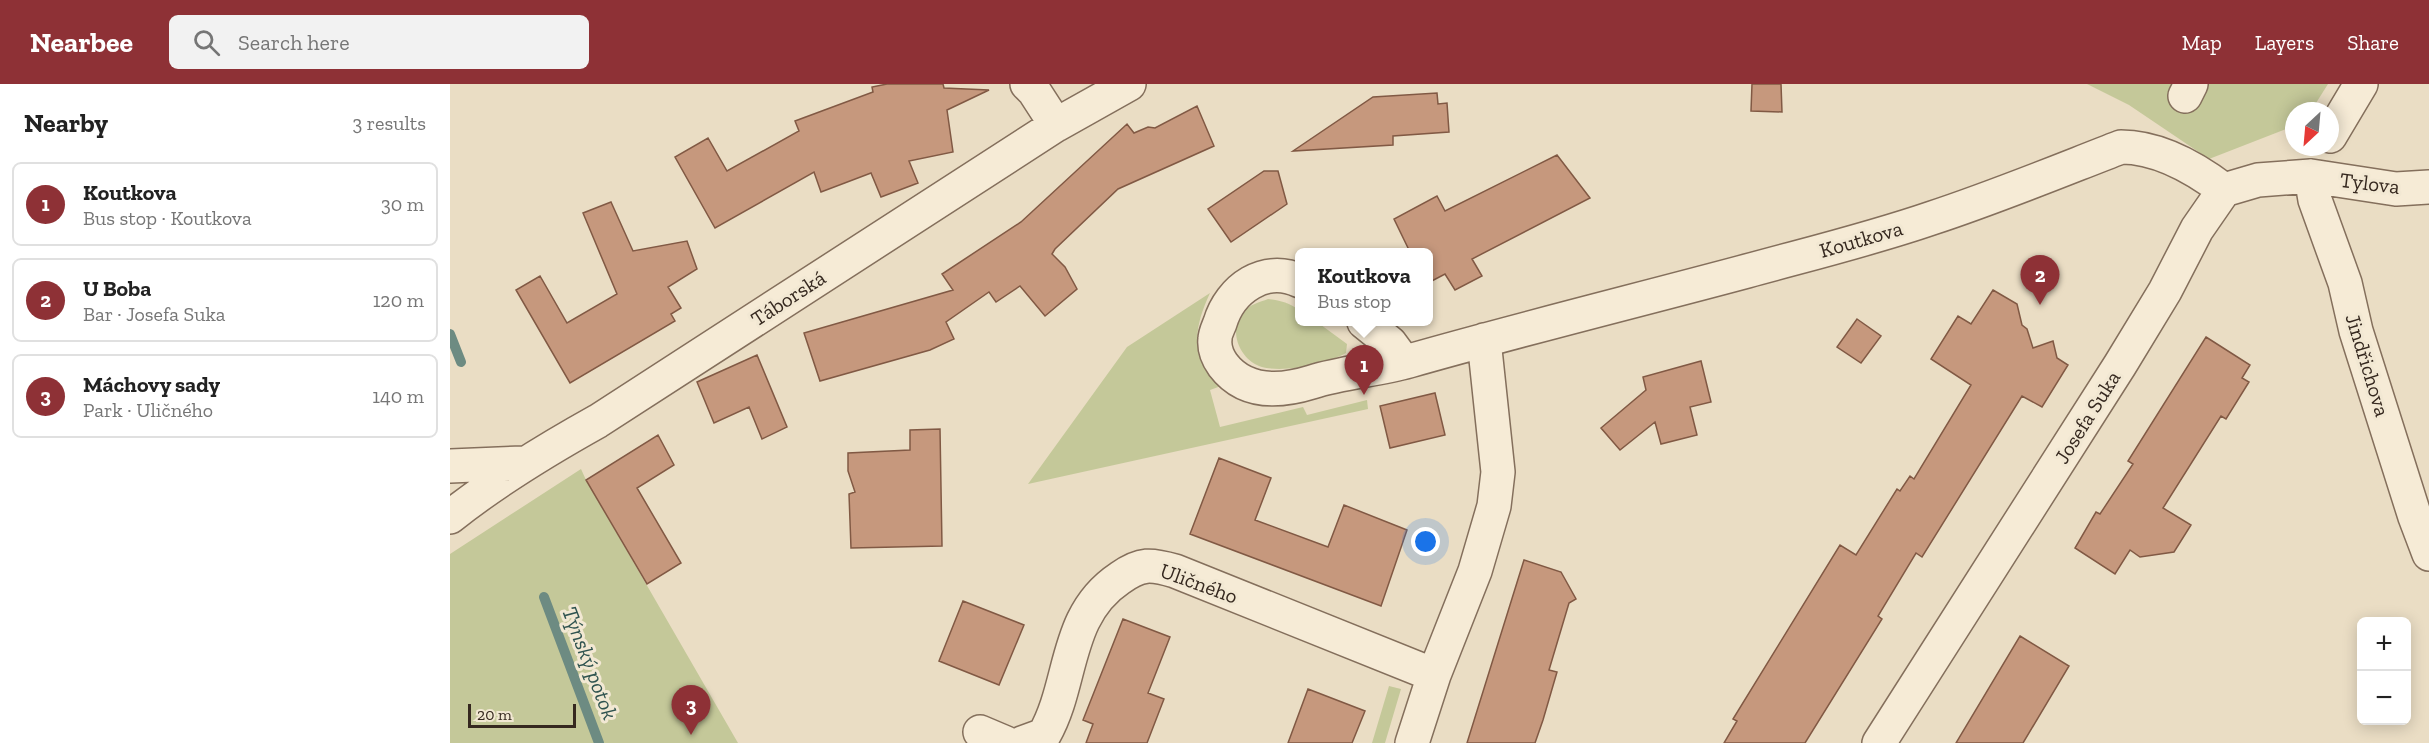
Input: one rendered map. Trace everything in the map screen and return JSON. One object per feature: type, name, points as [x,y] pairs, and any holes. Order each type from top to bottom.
[{"type":"street","points":[[1027,84],[1056,125]]},
{"type":"street","name":"Táborská","points":[[450,517],[480,493],[525,463],[598,421],[1056,125],[1129,84]]},
{"type":"street","points":[[2339,121],[2361,84]]},
{"type":"street","name":"Koutkova","points":[[1295,279],[1269,275],[1249,283],[1233,297],[1222,317],[1215,339],[1218,358],[1232,376],[1250,386],[1272,390],[1294,387],[1321,379],[1404,362],[1832,248],[1932,218],[2121,147],[2138,147],[2157,152],[2204,175],[2224,190]]},
{"type":"street","points":[[2224,190],[2318,161]]},
{"type":"street","name":"Tylova","points":[[2318,161],[2396,189],[2429,187]]},
{"type":"street","name":"Jindřichova","points":[[2318,161],[2314,200],[2345,283],[2356,331],[2415,518],[2429,554]]},
{"type":"street","name":"Josefa Suka","points":[[1879,743],[2120,365],[2165,291],[2198,229],[2224,190]]},
{"type":"street","points":[[1370,326],[1390,343],[1404,362]]},
{"type":"street","points":[[1412,743],[1434,675],[1475,571],[1494,506],[1498,472],[1484,340]]},
{"type":"street","points":[[450,466],[525,463]]},
{"type":"street","name":"Uličného","points":[[1022,743],[1044,735],[1052,721],[1065,669],[1084,616],[1112,583],[1140,566],[1154,565],[1175,571],[1434,675]]},
{"type":"green space","points":[[2087,84],[2328,84],[2317,102],[2285,102],[2285,129],[2209,159],[2129,105]]},
{"type":"green space","points":[[1210,293],[1200,319],[1198,342],[1199,353],[1204,364],[1221,386],[1210,390],[1220,427],[1303,407],[1307,415],[1367,400],[1368,409],[1028,484],[1127,347]]},
{"type":"green space","points":[[1268,299],[1292,305],[1295,307],[1295,326],[1322,326],[1347,344],[1346,353],[1304,367],[1279,369],[1259,366],[1246,357],[1236,335],[1236,327],[1243,312]]},
{"type":"green space","points":[[581,469],[738,743],[450,743],[450,554]]},
{"type":"green space","points":[[1389,686],[1401,689],[1385,743],[1372,743]]},
{"type":"building","points":[[887,84],[943,84],[944,88],[989,90],[947,110],[953,152],[909,161],[918,183],[881,197],[871,173],[821,192],[814,172],[715,228],[675,157],[708,138],[727,171],[799,131],[795,121],[873,92],[872,87]]},
{"type":"building","points":[[1752,84],[1781,84],[1782,112],[1751,111]]},
{"type":"building","points":[[1437,93],[1438,104],[1447,103],[1449,132],[1393,136],[1393,145],[1293,151],[1373,97]]},
{"type":"building","points":[[1197,106],[1214,146],[1118,189],[1055,249],[1052,254],[1065,267],[1077,289],[1045,316],[1020,286],[996,302],[989,292],[946,322],[954,339],[930,350],[820,381],[804,333],[953,290],[942,274],[1021,222],[1127,124],[1134,133],[1148,127],[1155,128]]},
{"type":"building","points":[[1557,155],[1590,198],[1472,259],[1482,276],[1455,290],[1445,274],[1433,280],[1433,248],[1408,248],[1394,219],[1437,196],[1445,211]]},
{"type":"building","points":[[1264,171],[1278,171],[1287,204],[1231,242],[1208,209]]},
{"type":"building","points":[[611,202],[633,251],[687,241],[697,269],[668,287],[681,308],[671,314],[675,321],[570,383],[516,290],[540,276],[567,323],[617,294],[583,213]]},
{"type":"building","points":[[1993,290],[2017,304],[2022,325],[2027,329],[2033,348],[2053,341],[2057,358],[2068,365],[2042,407],[2022,396],[1922,557],[1916,553],[1878,616],[1882,619],[1805,743],[1724,743],[1737,721],[1733,719],[1840,545],[1856,555],[1897,489],[1900,491],[1910,476],[1914,479],[1971,385],[1931,359],[1958,316],[1971,324]]},
{"type":"building","points":[[1857,319],[1881,336],[1861,363],[1837,347]]},
{"type":"building","points":[[2206,337],[2250,365],[2242,378],[2249,382],[2226,419],[2221,416],[2163,508],[2191,525],[2174,552],[2140,557],[2130,550],[2115,574],[2075,548],[2096,512],[2100,514],[2133,464],[2128,461]]},
{"type":"building","points":[[757,355],[787,427],[762,439],[749,407],[714,423],[697,382]]},
{"type":"building","points":[[1701,361],[1711,402],[1690,407],[1697,435],[1661,444],[1655,422],[1620,450],[1601,428],[1646,390],[1643,377]]},
{"type":"building","points":[[1435,393],[1445,435],[1390,448],[1380,406]]},
{"type":"building","points":[[940,429],[942,546],[851,548],[849,494],[855,492],[848,471],[848,453],[910,450],[910,430]]},
{"type":"building","points":[[658,435],[674,465],[637,488],[681,563],[647,584],[586,480]]},
{"type":"building","points":[[1219,458],[1271,478],[1255,520],[1328,547],[1344,505],[1407,530],[1381,606],[1190,534]]},
{"type":"building","points":[[1524,560],[1561,572],[1576,599],[1569,603],[1549,670],[1557,672],[1543,720],[1535,743],[1467,743]]},
{"type":"building","points":[[963,601],[1024,625],[999,685],[939,661]]},
{"type":"building","points":[[1123,619],[1170,637],[1148,693],[1164,699],[1147,743],[1086,743],[1093,724],[1083,720]]},
{"type":"building","points":[[2020,636],[2069,666],[2023,743],[1956,743]]},
{"type":"building","points":[[1308,689],[1365,711],[1352,743],[1288,743]]},
{"type":"waterway","name":"Týnský potok","points":[[450,334],[461,362]]},
{"type":"waterway","name":"Týnský potok","points":[[544,597],[599,743]]},
{"type":"place","name":"U Boba","points":[[2040,305]]},
{"type":"place","name":"Koutkova","points":[[1364,395]]},
{"type":"place","name":"Máchovy sady","points":[[691,735]]}]
